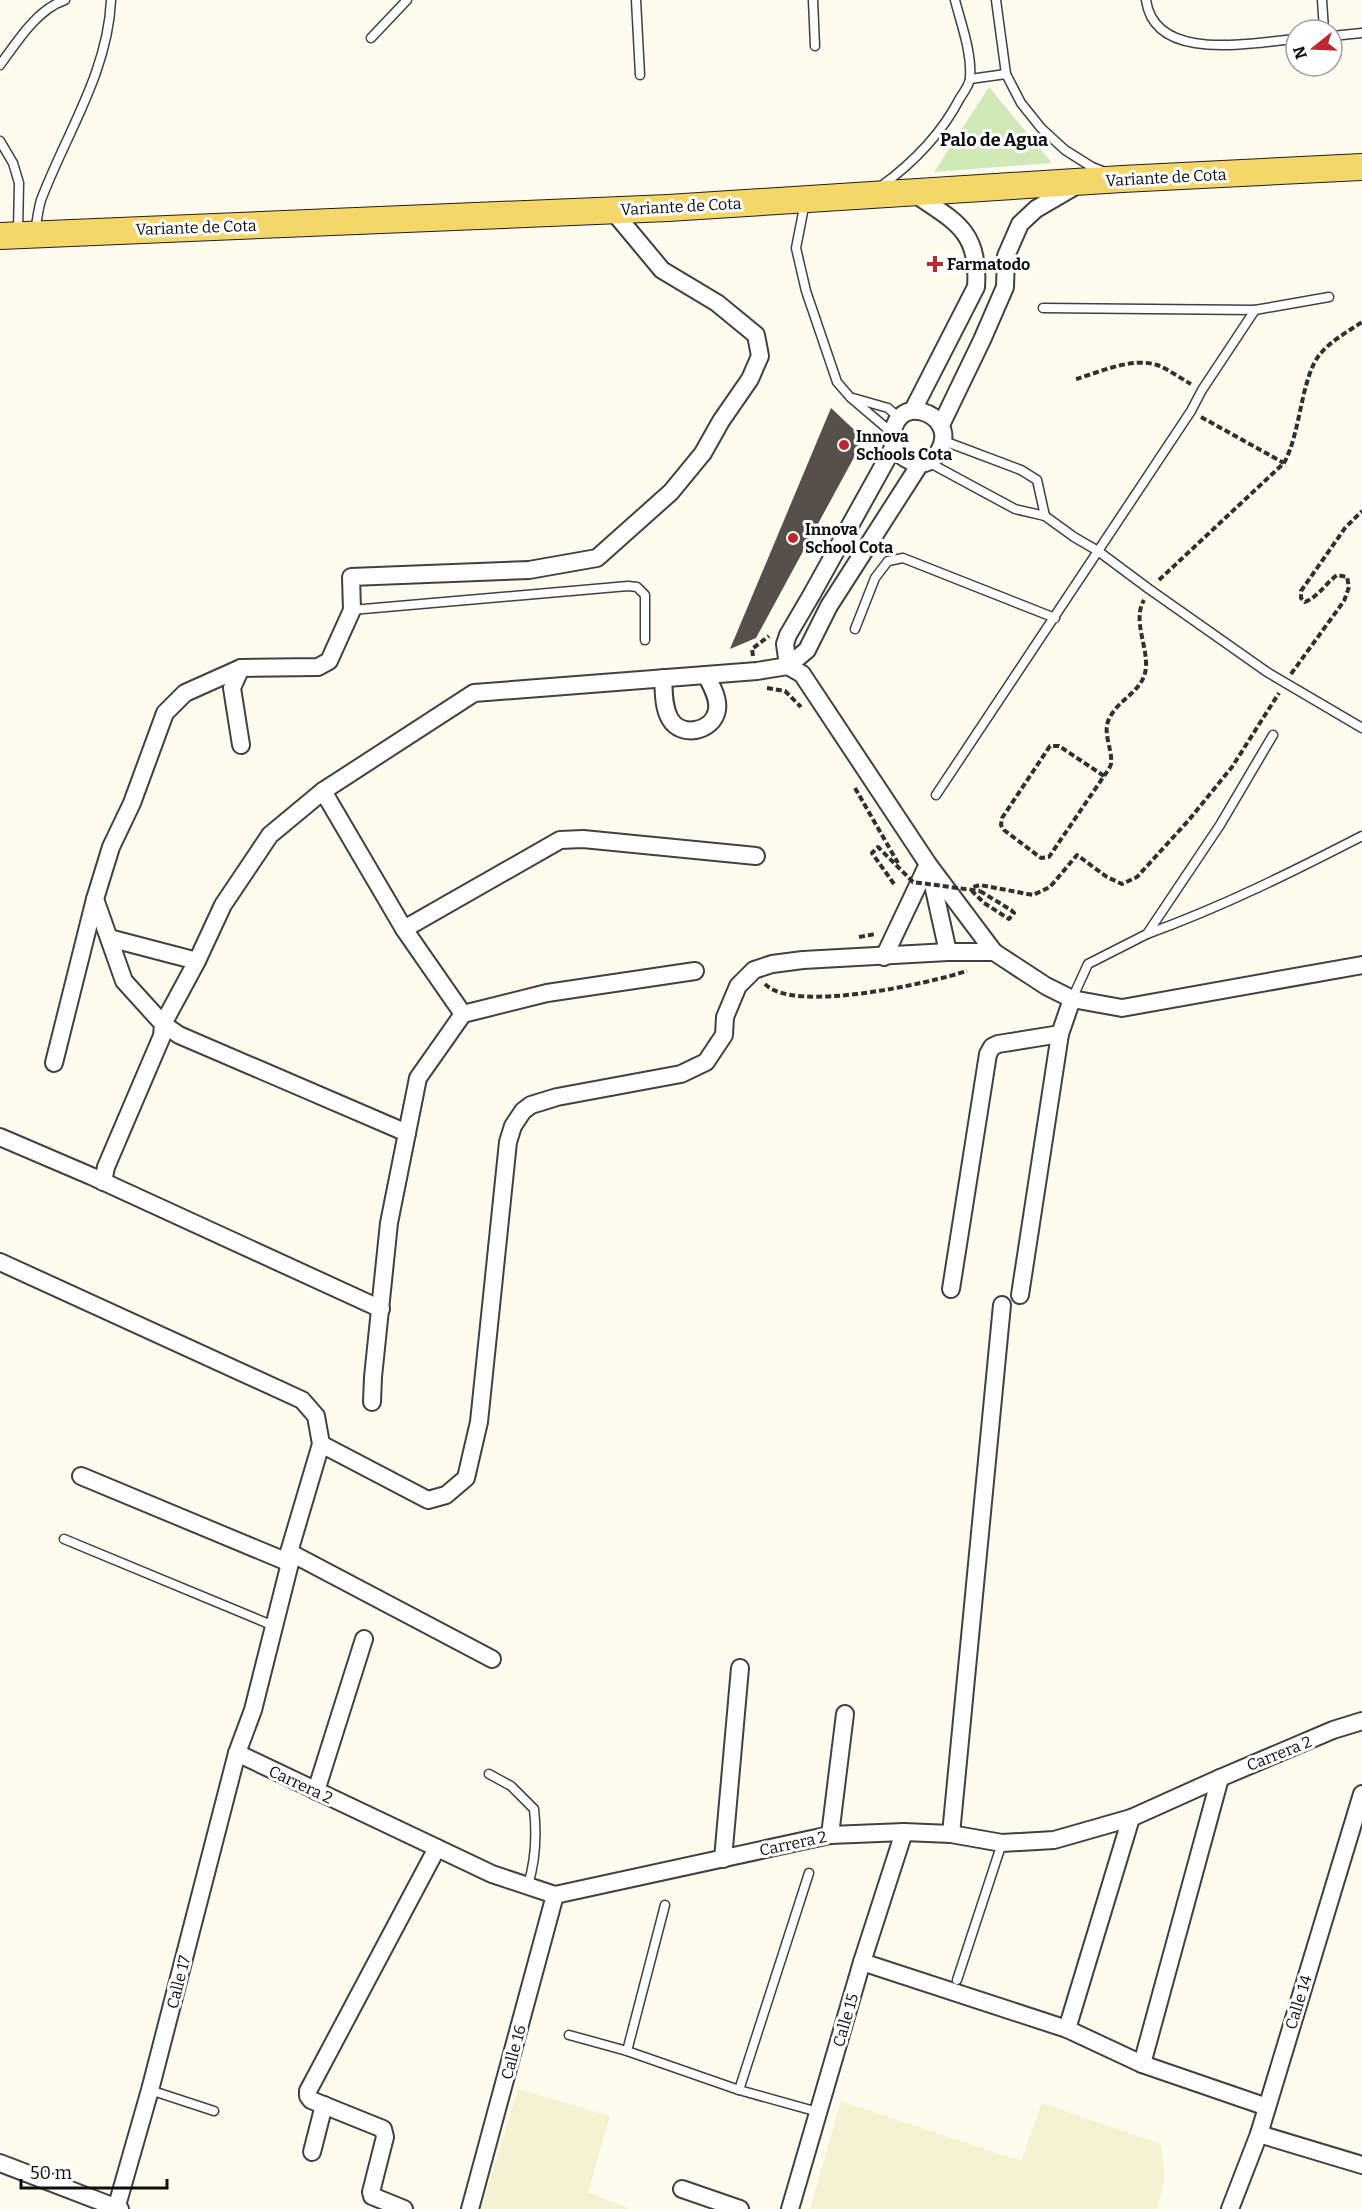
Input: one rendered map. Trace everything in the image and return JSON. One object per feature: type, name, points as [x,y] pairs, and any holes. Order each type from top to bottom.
[{"type":"main road","name":"Variante de Cota","points":[[17,235],[612,210],[1362,167]]},
{"type":"street","points":[[103,1182],[106,1167],[162,1036],[163,1024],[197,961],[223,905],[270,835],[323,791],[474,693],[706,675],[758,679],[788,666],[807,650],[829,606],[924,463],[938,454],[942,433],[1005,287],[1006,256],[1020,224],[1036,209],[1082,182]]},
{"type":"street","points":[[788,666],[785,644],[788,635],[976,287],[978,265],[972,245],[956,223],[912,192]]},
{"type":"street","points":[[54,1063],[95,899],[111,847],[132,803],[165,713],[185,693],[241,668],[318,667],[329,661],[352,610],[351,577],[529,570],[597,558],[671,492],[703,453],[721,421],[750,379],[760,356],[756,335],[717,303],[662,270],[612,210]]},
{"type":"street","points":[[899,427],[929,413],[942,433]]},
{"type":"street","points":[[899,427],[904,460],[924,463]]},
{"type":"street","points":[[788,666],[802,674],[928,864],[994,952],[1046,986],[1072,999],[1122,1008],[1362,965]]},
{"type":"street","points":[[241,668],[232,688],[241,745]]},
{"type":"street","points":[[663,678],[665,707],[670,721],[682,730],[697,731],[710,724],[717,711],[716,696],[706,675]]},
{"type":"street","points":[[323,791],[404,929],[463,1014]]},
{"type":"street","points":[[404,929],[560,840],[593,840],[756,856]]},
{"type":"street","points":[[928,864],[948,952]]},
{"type":"street","points":[[884,957],[928,864]]},
{"type":"street","points":[[95,899],[124,981],[163,1024],[179,1035],[407,1133]]},
{"type":"street","points":[[109,938],[197,961]]},
{"type":"street","points":[[0,1262],[302,1400],[316,1416],[321,1444],[428,1500],[446,1495],[466,1478],[479,1422],[508,1142],[513,1125],[523,1111],[531,1105],[557,1097],[681,1074],[706,1062],[724,1035],[725,1017],[738,986],[754,970],[772,964],[803,960],[948,952],[994,952]]},
{"type":"street","points":[[372,1402],[389,1223],[418,1078],[463,1014],[547,993],[695,971]]},
{"type":"street","points":[[1020,1295],[1060,1034],[1072,999]]},
{"type":"street","points":[[951,1289],[988,1054],[992,1047],[998,1044],[1060,1034]]},
{"type":"street","points":[[0,1137],[381,1309]]},
{"type":"street","points":[[951,1834],[1002,1305]]},
{"type":"street","name":"Calle 17","points":[[117,2209],[237,1753],[253,1710],[289,1558],[321,1444]]},
{"type":"street","points":[[81,1476],[289,1558],[492,1659]]},
{"type":"street","points":[[316,1791],[364,1639]]},
{"type":"street","points":[[723,1859],[740,1668]]},
{"type":"street","points":[[830,1834],[845,1713]]},
{"type":"street","name":"Carrera 2","points":[[237,1753],[492,1874],[555,1895],[830,1834],[904,1832],[951,1834],[1002,1842],[1054,1840],[1131,1818],[1220,1778],[1362,1721]]},
{"type":"street","points":[[1142,2064],[1220,1778]]},
{"type":"street","name":"Calle 14","points":[[1230,2209],[1259,2134],[1362,1794]]},
{"type":"street","points":[[1067,2029],[1131,1818]]},
{"type":"street","name":"Calle 15","points":[[790,2209],[862,1962],[904,1832]]},
{"type":"street","points":[[404,2209],[372,2196],[371,2192],[386,2137],[383,2129],[311,2100],[308,2091],[437,1848]]},
{"type":"street","name":"Calle 16","points":[[470,2209],[555,1895]]},
{"type":"street","points":[[862,1962],[1067,2029],[1142,2064],[1267,2107]]},
{"type":"street","points":[[312,2152],[324,2105]]},
{"type":"street","points":[[1259,2134],[1362,2165]]},
{"type":"street","points":[[0,2163],[117,2209]]},
{"type":"street","points":[[682,2188],[740,2209]]},
{"type":"lane","points":[[0,65],[24,32],[47,10],[65,0]]},
{"type":"lane","points":[[17,235],[41,202],[97,69],[110,26],[111,0]]},
{"type":"lane","points":[[371,38],[407,0]]},
{"type":"lane","points":[[636,0],[640,75]]},
{"type":"lane","points":[[813,0],[815,46]]},
{"type":"lane","points":[[870,194],[901,172],[929,145],[952,114],[970,80],[967,47],[955,0]]},
{"type":"lane","points":[[996,0],[1006,74],[1021,103],[1041,128],[1065,150],[1092,167],[1122,179]]},
{"type":"lane","points":[[1146,0],[1154,19],[1165,32],[1183,42],[1203,45],[1284,40]]},
{"type":"lane","points":[[1322,0],[1323,18]]},
{"type":"lane","points":[[1344,35],[1362,33]]},
{"type":"lane","points":[[970,80],[1006,74]]},
{"type":"lane","points":[[0,141],[13,163],[19,183],[17,235]]},
{"type":"lane","points":[[806,198],[796,248],[801,271],[837,382],[850,398],[899,427]]},
{"type":"lane","points":[[1043,308],[1256,310],[1329,297]]},
{"type":"lane","points":[[936,795],[1055,618],[1256,310]]},
{"type":"lane","points":[[850,398],[888,408],[899,427]]},
{"type":"lane","points":[[942,433],[1021,470],[1037,480],[1045,516]]},
{"type":"lane","points":[[924,463],[1015,509],[1045,516],[1285,682],[1362,728]]},
{"type":"lane","points":[[855,629],[874,578],[888,561],[903,558],[1055,618]]},
{"type":"lane","points":[[352,610],[628,586],[637,587],[645,595],[645,640]]},
{"type":"lane","points":[[1147,934],[1220,825],[1273,735]]},
{"type":"lane","points":[[1072,999],[1088,964],[1147,934],[1186,920],[1273,882],[1362,836]]},
{"type":"lane","points":[[64,1539],[273,1626]]},
{"type":"lane","points":[[489,1774],[511,1786],[534,1809],[537,1838],[534,1864],[528,1885]]},
{"type":"lane","points":[[957,1980],[1002,1842]]},
{"type":"lane","points":[[739,2090],[809,1873]]},
{"type":"lane","points":[[627,2051],[665,1905]]},
{"type":"lane","points":[[569,2035],[627,2051],[739,2090],[818,2112]]},
{"type":"lane","points":[[150,2090],[214,2111]]},
{"type":"path","points":[[1104,777],[1059,746],[1050,746],[1002,818],[1001,825],[1004,830],[1041,858],[1048,857],[1104,777],[1111,765],[1107,723],[1112,712],[1139,687],[1145,675],[1146,663],[1140,606],[1149,589],[1284,463],[1294,441],[1312,366],[1321,353],[1362,322]]},
{"type":"path","points":[[1076,379],[1129,364],[1143,363],[1157,365],[1202,390]]},
{"type":"path","points":[[1191,411],[1284,463]]},
{"type":"path","points":[[894,884],[872,853],[878,847],[914,882],[972,890],[980,891],[1014,913],[1009,920],[984,903],[973,892],[973,887],[980,885],[1032,895],[1050,887],[1077,855],[1107,877],[1122,884],[1137,877],[1232,767],[1285,682],[1344,601],[1349,587],[1347,577],[1337,575],[1318,595],[1305,602],[1301,598],[1301,591],[1346,528],[1362,511]]},
{"type":"path","points":[[770,633],[766,640],[752,650],[758,679],[785,692],[803,708],[793,690],[784,683]]},
{"type":"path","points":[[881,821],[855,784],[874,824],[898,863],[904,880]]},
{"type":"path","points":[[908,870],[910,887]]},
{"type":"path","points":[[854,938],[883,931]]},
{"type":"path","points":[[754,970],[769,988],[811,998],[918,984],[971,969]]},
{"type":"shaded area","points":[[518,2089],[610,2116],[588,2192],[630,2209],[481,2209]]},
{"type":"shaded area","points":[[841,2101],[1021,2161],[1042,2103],[1161,2144],[1165,2178],[1157,2209],[810,2209]]},
{"type":"green space","points":[[989,87],[1052,163],[934,172]]},
{"type":"building","name":"Innova School Cota","points":[[831,408],[864,439],[756,638],[730,649]]},
{"type":"place","name":"Farmatodo","points":[[935,264]]},
{"type":"place","name":"Innova Schools Cota","points":[[844,445]]},
{"type":"place","name":"Innova School Cota","points":[[793,538]]},
{"type":"district","name":"Palo de Agua","points":[[994,140]]}]
